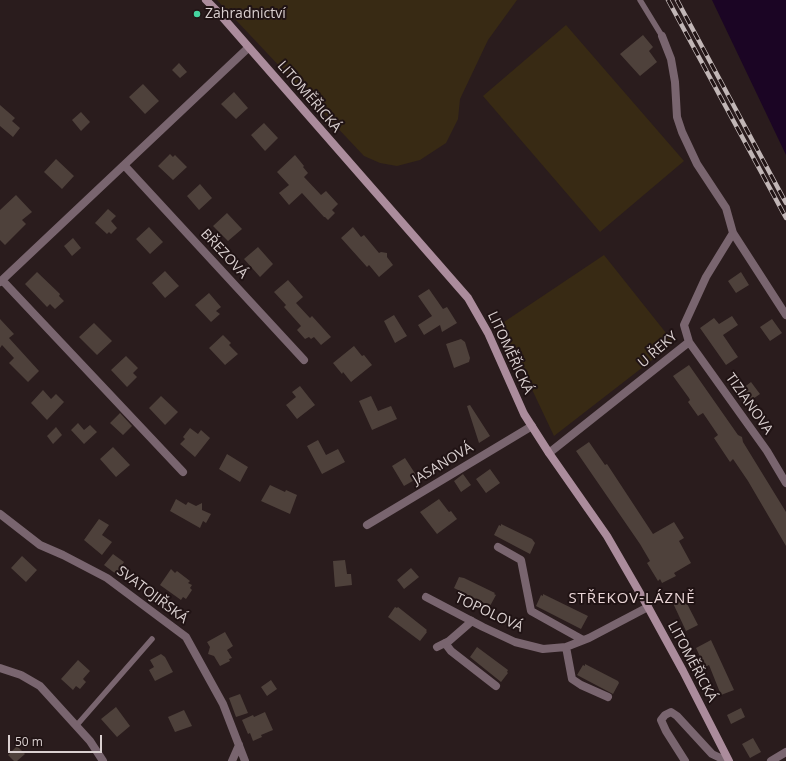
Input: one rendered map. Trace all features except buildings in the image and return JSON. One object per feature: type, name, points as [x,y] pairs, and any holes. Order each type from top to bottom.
[{"type":"main road","name":"LITOMĚŘICKÁ","points":[[206,0],[468,298],[488,333],[524,414],[549,453],[607,536],[683,671],[728,761]]},
{"type":"street","points":[[662,36],[671,59],[675,82],[677,117],[682,132],[697,164],[726,208],[733,233],[786,314]]},
{"type":"street","points":[[183,472],[1,281],[248,48]]},
{"type":"street","name":"BŘEZOVÁ","points":[[124,165],[304,360]]},
{"type":"street","name":"U ŘEKY","points":[[549,453],[689,342],[684,325],[706,277],[733,233]]},
{"type":"street","name":"TIZIANOVA","points":[[689,342],[767,452],[786,483]]},
{"type":"street","name":"JASANOVÁ","points":[[368,525],[532,426]]},
{"type":"street","name":"SVATOJIŘSKÁ","points":[[0,514],[40,545],[107,578],[186,637],[223,704],[245,761]]},
{"type":"street","name":"TOPOLOVÁ","points":[[498,547],[521,560],[531,611],[583,640]]},
{"type":"street","name":"TOPOLOVÁ","points":[[426,597],[515,642],[543,649],[566,647],[648,607]]},
{"type":"street","points":[[437,647],[445,643],[472,621]]},
{"type":"street","points":[[445,643],[451,651],[496,686]]},
{"type":"street","points":[[566,647],[572,679],[608,698]]},
{"type":"street","points":[[0,668],[21,675],[40,686],[90,741],[103,761]]},
{"type":"street","points":[[685,761],[666,731],[661,720],[664,715],[671,712],[677,716],[712,754],[728,761]]},
{"type":"street","points":[[232,761],[239,745]]},
{"type":"street","points":[[771,761],[782,756]]},
{"type":"lane","points":[[640,0],[662,36]]},
{"type":"lane","points":[[76,726],[152,639]]},
{"type":"shaded area","points":[[217,0],[517,0],[488,40],[460,99],[458,119],[446,143],[420,160],[397,166],[380,163],[364,156]]},
{"type":"shaded area","points":[[712,0],[786,0],[786,155]]},
{"type":"shaded area","points":[[566,25],[684,161],[600,232],[483,96]]},
{"type":"shaded area","points":[[604,255],[674,343],[554,436],[501,324]]},
{"type":"railway","points":[[668,0],[786,218]]},
{"type":"railway","points":[[677,0],[786,203]]},
{"type":"place","name":"Zahradnictví","points":[[197,14]]},
{"type":"district","name":"STŘEKOV-LÁZNĚ","points":[[632,599]]}]
